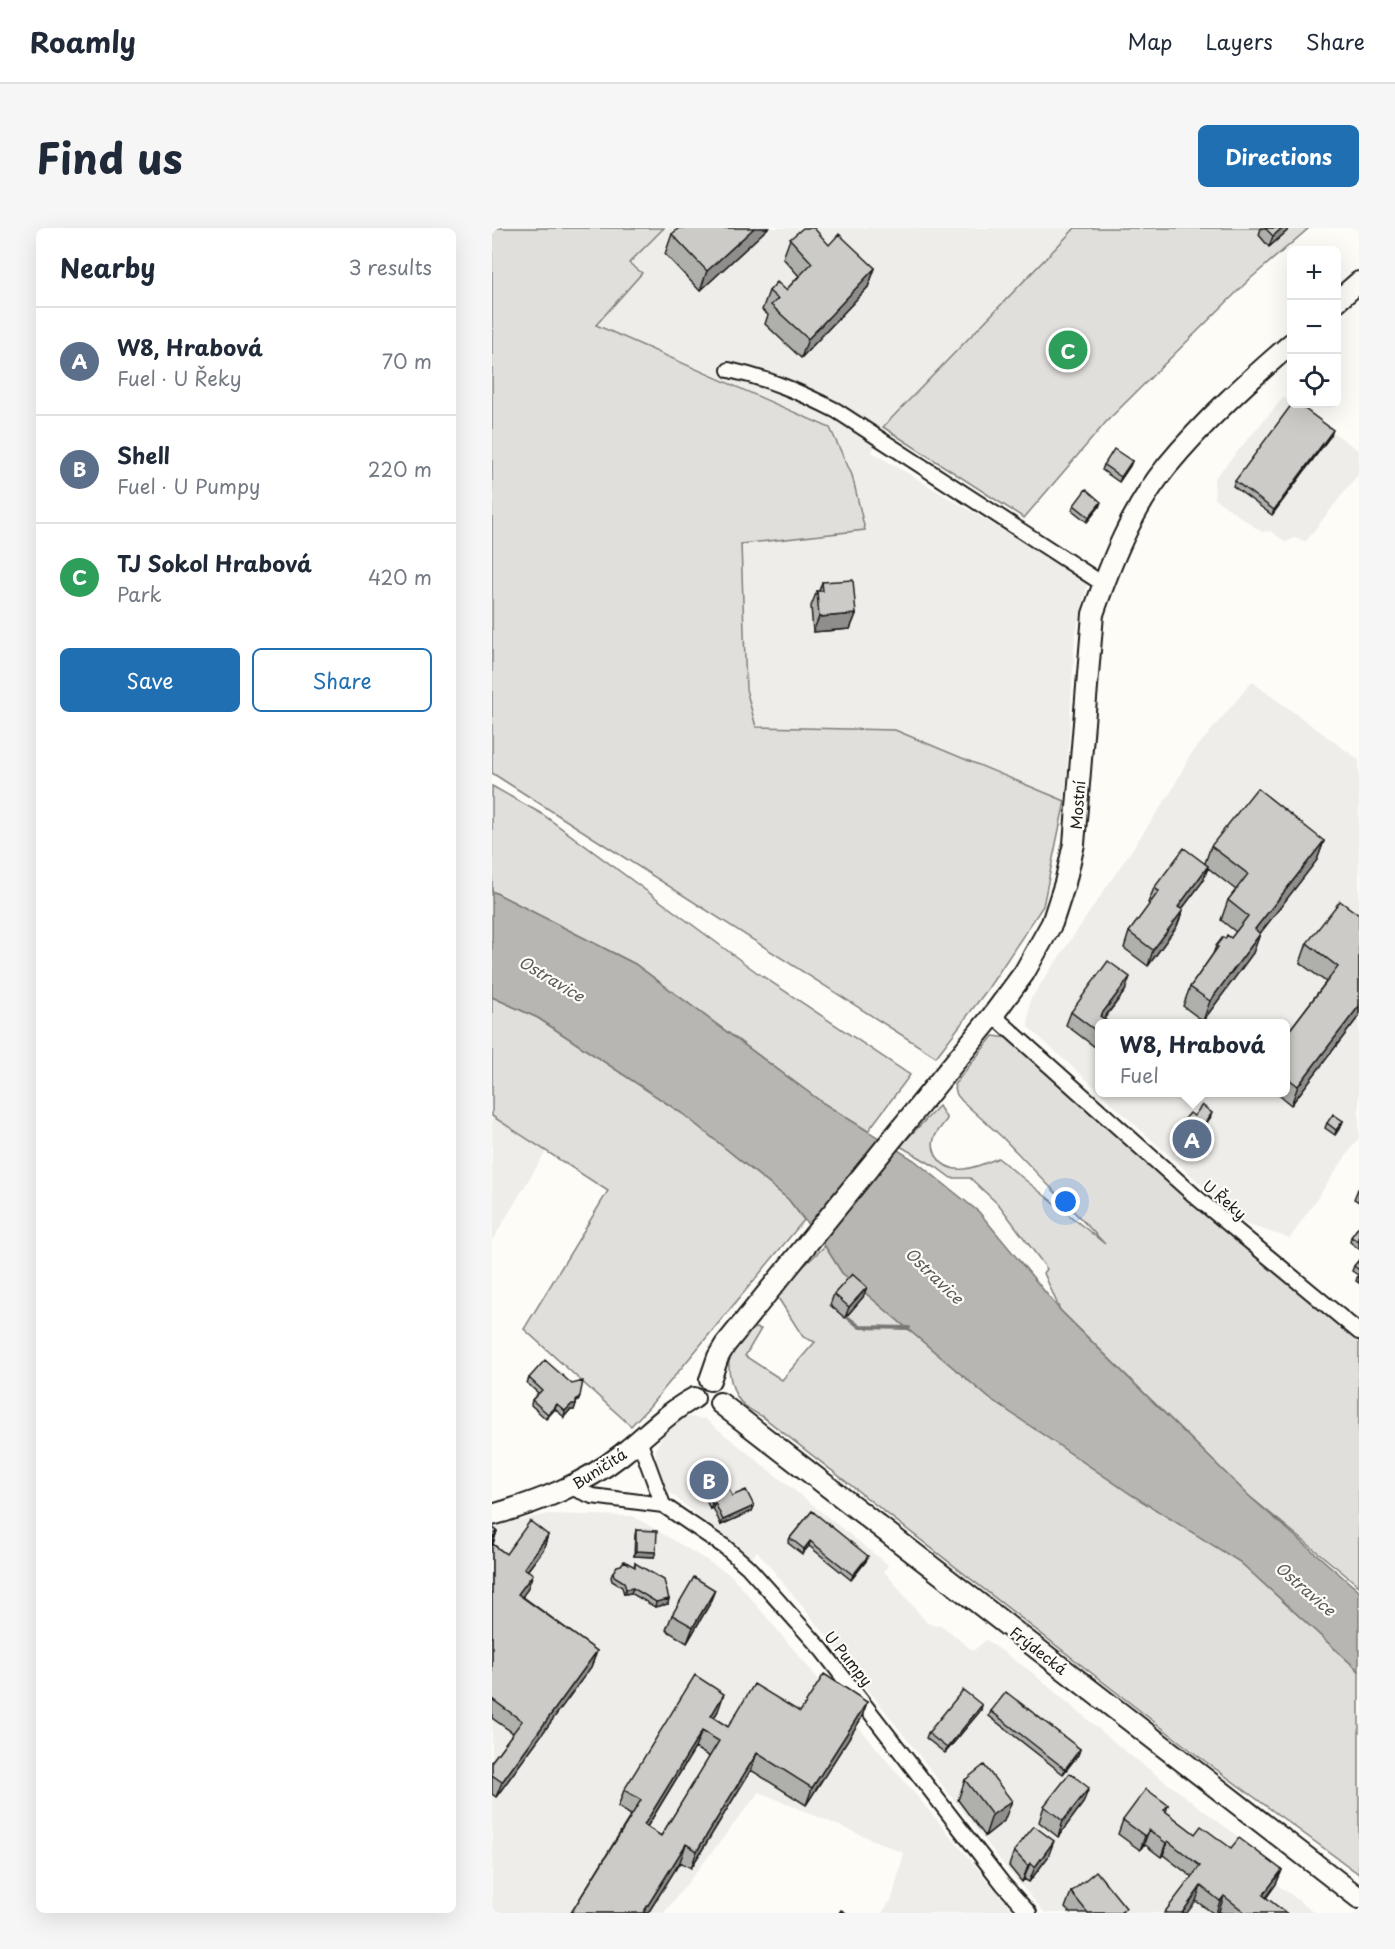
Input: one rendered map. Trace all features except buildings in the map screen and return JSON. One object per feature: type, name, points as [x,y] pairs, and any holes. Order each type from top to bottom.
[{"type":"main road","points":[[1338,300],[1359,283]]},
{"type":"main road","name":"Mostní","points":[[710,1380],[725,1345],[993,1015],[1024,973],[1052,923],[1074,844],[1087,662],[1093,614],[1103,584],[1127,529],[1166,467],[1208,422],[1287,348]]},
{"type":"main road","points":[[710,1380],[722,1389],[722,1396],[720,1403],[713,1408],[704,1409],[698,1405],[693,1393],[697,1385],[710,1380]]},
{"type":"main road","name":"Buničitá","points":[[492,1515],[537,1501],[570,1487],[600,1470],[677,1407],[694,1398]]},
{"type":"main road","name":"Frýdecká","points":[[720,1403],[1359,1898]]},
{"type":"street","points":[[729,370],[784,386],[837,411],[1103,584]]},
{"type":"street","name":"U Řeky","points":[[993,1015],[1196,1197],[1359,1332]]},
{"type":"street","points":[[639,1440],[663,1505]]},
{"type":"street","name":"U Pumpy","points":[[570,1487],[592,1496],[663,1505],[725,1547],[748,1567],[822,1650],[996,1875],[1029,1913]]},
{"type":"shaded area","points":[[492,228],[664,228],[629,263],[642,273],[596,325],[830,428],[852,475],[865,530],[741,544],[746,689],[756,727],[895,730],[1065,801],[1043,906],[987,990],[936,1057],[492,773]]},
{"type":"shaded area","points":[[666,228],[1075,228],[883,426],[872,452],[1088,581],[1075,637],[1065,801],[895,730],[756,727],[746,689],[741,544],[864,530],[596,325],[642,273],[629,263]]},
{"type":"shaded area","points":[[1075,228],[1309,228],[1250,279],[1107,421],[1024,518],[883,427]]},
{"type":"shaded area","points":[[1284,397],[1287,399],[1287,408],[1299,408],[1359,451],[1359,473],[1306,541],[1294,538],[1286,542],[1271,531],[1262,532],[1215,499],[1214,479]]},
{"type":"shaded area","points":[[1252,682],[1359,760],[1359,1137],[1290,1238],[1245,1224],[1104,1097],[1290,1097],[1290,1019],[1095,1019],[1095,1087],[1028,1027],[1030,1000],[1171,792],[1189,757]]},
{"type":"shaded area","points":[[492,786],[542,814],[755,971],[910,1075],[868,1131],[823,1103],[635,964],[492,891]]},
{"type":"shaded area","points":[[492,997],[538,1018],[683,1114],[788,1199],[804,1220],[631,1426],[524,1329],[608,1191],[492,1116]]},
{"type":"shaded area","points":[[993,1036],[1009,1038],[1359,1333],[1359,1586],[1249,1496],[1060,1310],[1044,1273],[1047,1269],[1000,1206],[970,1178],[951,1178],[900,1146],[939,1106],[947,1119],[935,1136],[933,1146],[943,1164],[950,1168],[966,1169],[998,1158],[1105,1244],[1002,1137],[957,1095],[954,1085]]},
{"type":"shaded area","points":[[492,1116],[546,1151],[492,1241]]},
{"type":"shaded area","points":[[825,1246],[842,1273],[989,1398],[1240,1562],[1359,1671],[1359,1874],[1198,1756],[763,1417],[739,1401],[732,1385],[729,1361],[736,1343],[744,1333],[755,1328],[761,1329],[745,1356],[782,1380],[815,1342],[803,1337],[775,1293]]},
{"type":"shaded area","points":[[688,1417],[705,1419],[888,1565],[884,1571],[927,1623],[941,1625],[973,1651],[986,1640],[1030,1671],[1126,1752],[1240,1838],[1232,1850],[1315,1913],[1045,1913],[1007,1869],[838,1650],[757,1551],[751,1560],[662,1486],[655,1471],[656,1448],[664,1434],[677,1422]]},
{"type":"shaded area","points":[[549,1514],[633,1516],[731,1575],[1015,1913],[882,1913],[892,1899],[904,1853],[759,1792],[664,1913],[492,1913],[492,1526]]},
{"type":"water","name":"Ostravice","points":[[492,891],[635,964],[823,1103],[914,1160],[979,1212],[1060,1310],[1097,1347],[1249,1496],[1359,1591],[1359,1671],[1240,1562],[1132,1495],[989,1398],[842,1273],[825,1246],[788,1199],[683,1114],[538,1018],[492,997]]},
{"type":"waterway","points":[[846,1316],[860,1327],[909,1328]]},
{"type":"place","name":"TJ Sokol Hrabová","points":[[1068,350]]},
{"type":"place","name":"W8, Hrabová","points":[[1192,1139]]},
{"type":"place","name":"Shell","points":[[709,1480]]}]
